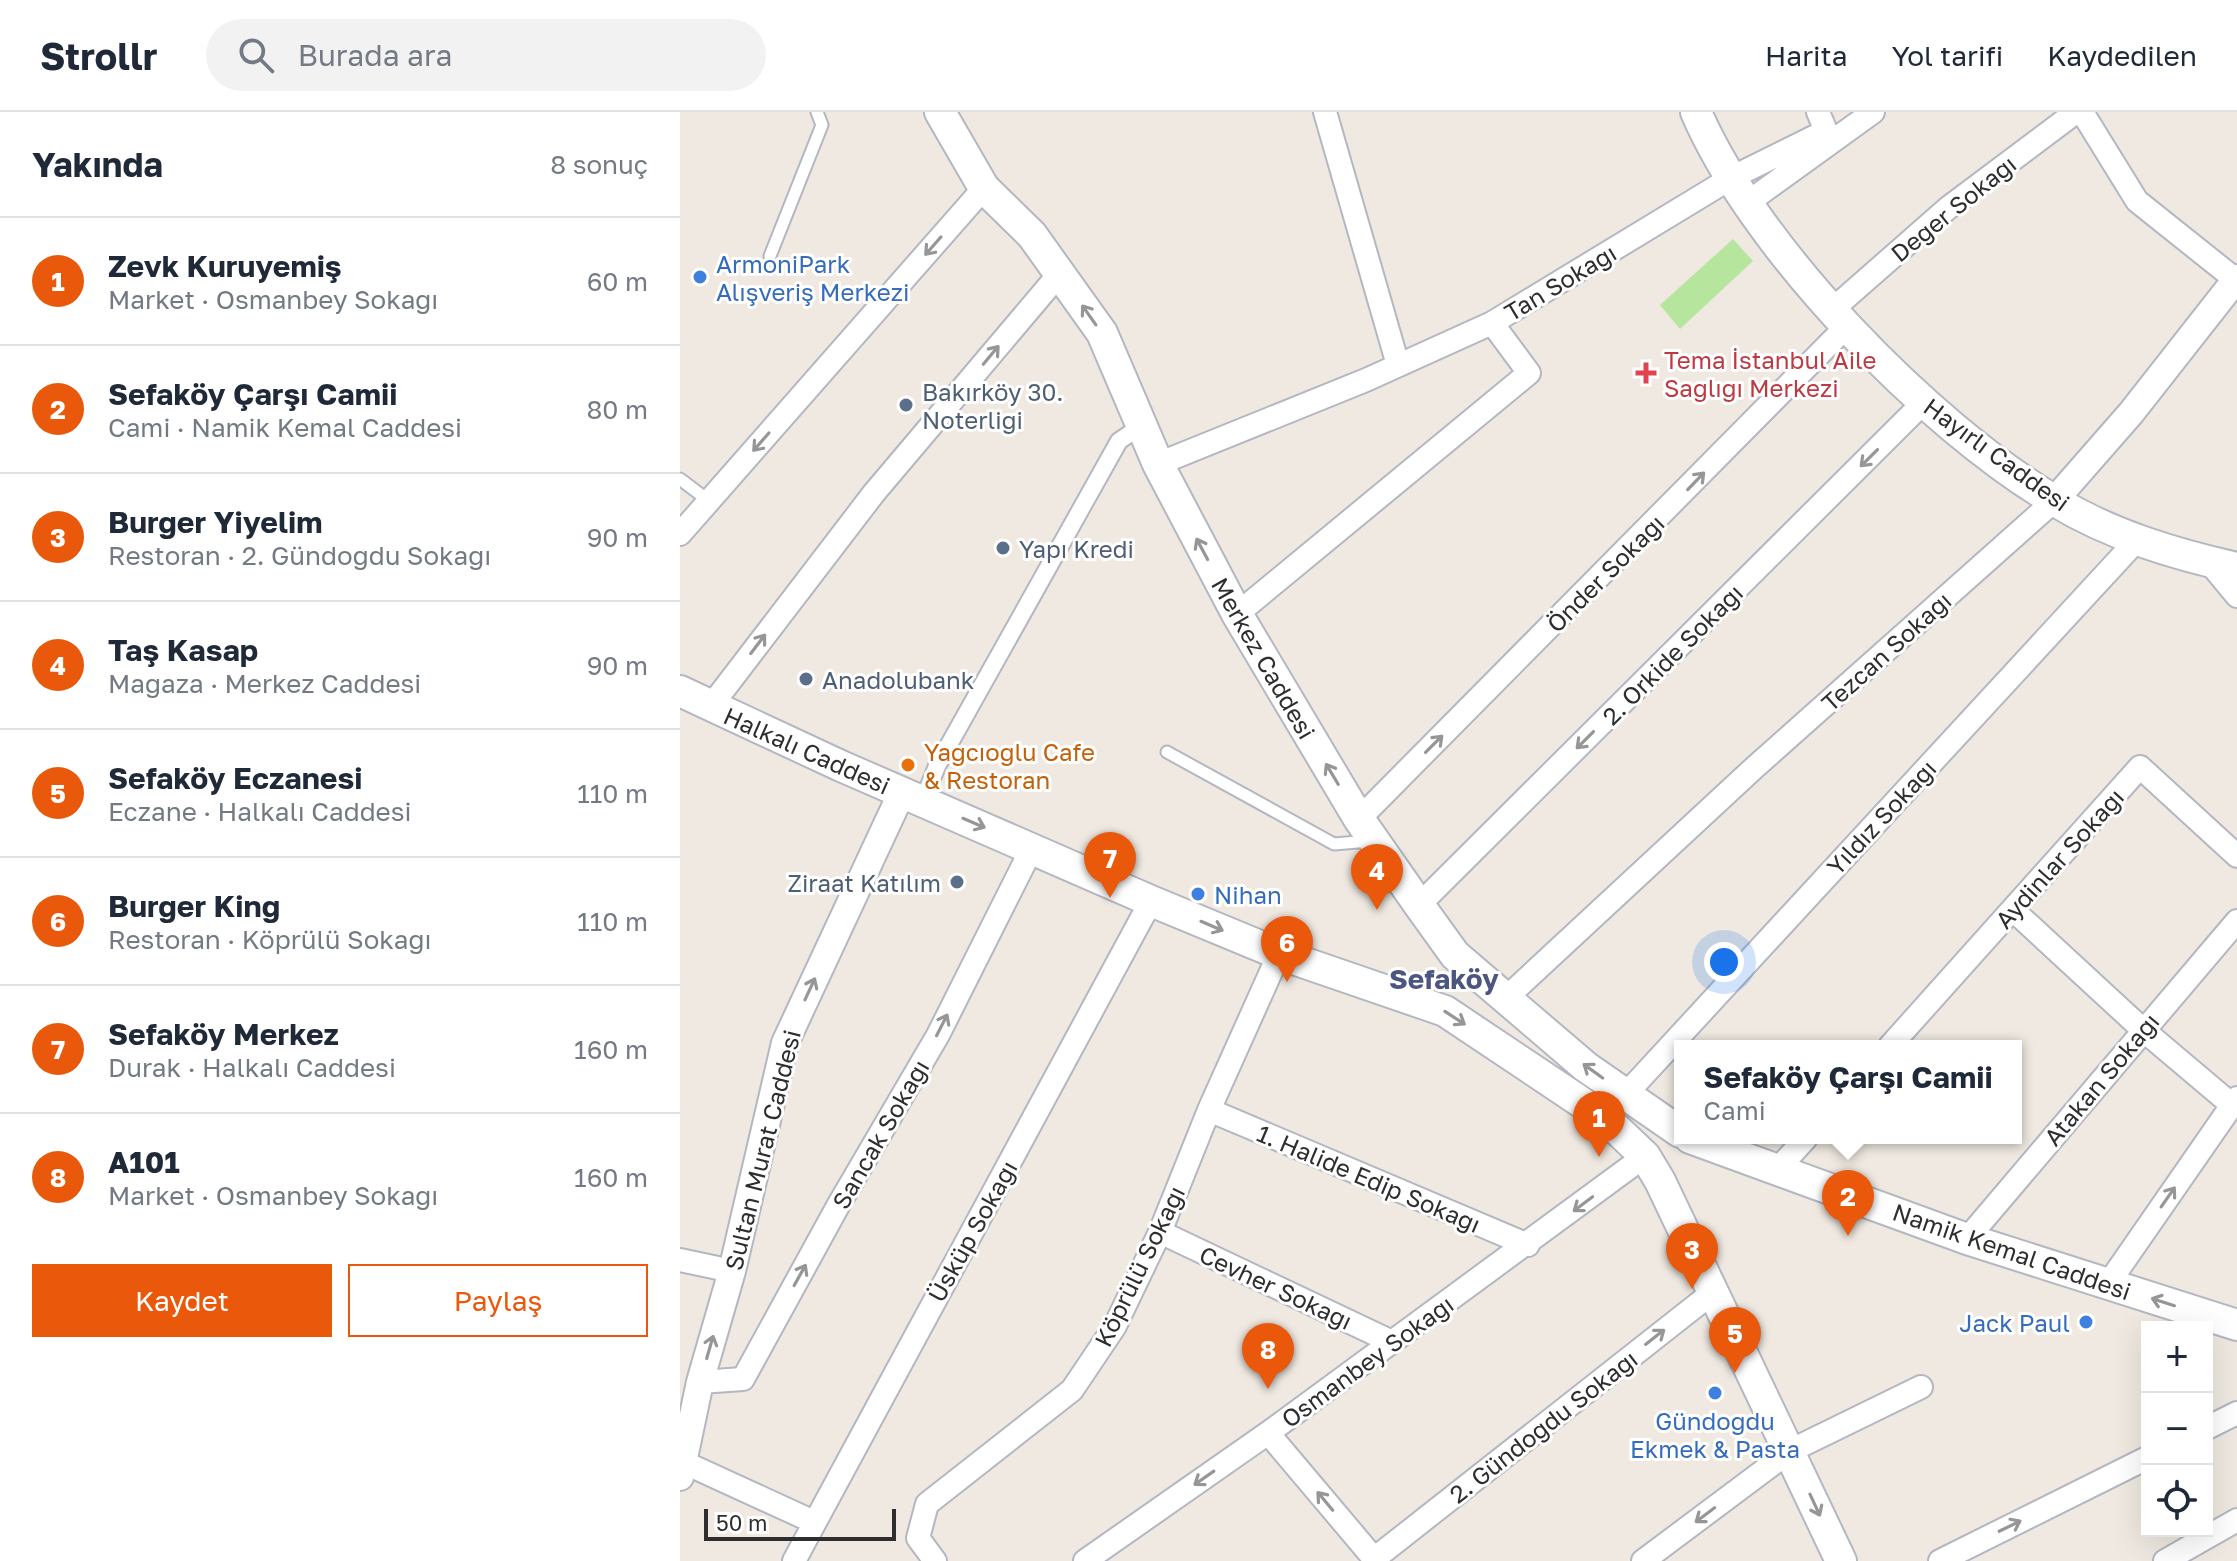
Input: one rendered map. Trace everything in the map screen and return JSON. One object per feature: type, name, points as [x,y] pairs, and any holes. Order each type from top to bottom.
[{"type":"main road","name":"Merkez Caddesi","points":[[940,112],[984,188],[1032,235],[1102,333],[1158,464],[1237,614],[1366,830],[1455,955],[1586,1067],[1674,1127]]},
{"type":"main road","name":"Hayırlı Caddesi","points":[[1696,112],[1731,178],[1774,242],[1841,317],[1924,402],[2054,501],[2137,540],[2237,568]]},
{"type":"main road","name":"Halkalı Caddesi","points":[[680,691],[1151,901],[1279,954],[1445,1011],[1605,1118],[1652,1169],[1841,1561]]},
{"type":"main road","points":[[1652,1169],[1668,1160],[1683,1144]]},
{"type":"main road","name":"Namik Kemal Caddesi","points":[[1708,1144],[1967,1239],[2237,1325]]},
{"type":"street","points":[[1325,112],[1398,365]]},
{"type":"street","name":"Tan Sokağı","points":[[1237,614],[1529,373],[1492,323],[1731,178],[1826,131],[1818,112]]},
{"type":"street","points":[[1747,203],[1873,112]]},
{"type":"street","name":"Değer Sokağı","points":[[1841,317],[1948,208],[2076,112]]},
{"type":"street","points":[[2082,112],[2137,201],[2236,279]]},
{"type":"street","points":[[680,534],[984,188]]},
{"type":"street","points":[[711,706],[874,493],[1060,273]]},
{"type":"street","name":"Tezcan Sokağı","points":[[1506,998],[1754,768],[2054,501],[2131,413],[2236,279]]},
{"type":"street","name":"Önder Sokağı","points":[[1366,830],[1841,317]]},
{"type":"street","points":[[1158,464],[1492,323]]},
{"type":"street","name":"2. Orkide Sokağı","points":[[1419,905],[1924,402]]},
{"type":"street","points":[[913,797],[937,766],[1119,441],[1141,426]]},
{"type":"street","name":"Yıldız Sokağı","points":[[1676,1040],[2137,540]]},
{"type":"street","points":[[2208,561],[2237,596]]},
{"type":"street","name":"Aydinlar Sokağı","points":[[1895,1040],[2140,767],[2237,856]]},
{"type":"street","name":"Sultan Murat Caddesi","points":[[682,1470],[700,1382],[732,1271],[785,1043],[913,797]]},
{"type":"street","name":"Sancak Sokağı","points":[[700,1382],[743,1379],[839,1204],[938,1035],[1032,848]]},
{"type":"street","name":"Üsküp Sokağı","points":[[794,1561],[1151,901]]},
{"type":"street","points":[[2013,910],[2142,1029],[2234,1102],[2108,1284]]},
{"type":"street","name":"Atakan Sokağı","points":[[1967,1239],[2142,1029],[2237,921]]},
{"type":"street","name":"Köprülü Sokağı","points":[[935,1561],[918,1538],[927,1504],[1072,1390],[1115,1326],[1160,1232],[1209,1110],[1279,954]]},
{"type":"street","name":"Yıldız Sokağı","points":[[1626,1094],[1674,1042]]},
{"type":"street","name":"1. Halide Edip Sokağı","points":[[1209,1110],[1528,1245]]},
{"type":"street","points":[[1778,1169],[1801,1144]]},
{"type":"street","name":"Osmanbey Sokağı","points":[[1085,1561],[1528,1245],[1652,1169]]},
{"type":"street","name":"Cevher Sokağı","points":[[1160,1232],[1392,1342]]},
{"type":"street","points":[[680,1260],[732,1271]]},
{"type":"street","name":"2. Gündoğdu Sokağı","points":[[1375,1560],[1712,1293]]},
{"type":"street","points":[[1643,1561],[1790,1451],[1921,1387]]},
{"type":"street","points":[[2213,1425],[2237,1413]]},
{"type":"street","points":[[1268,1433],[1375,1560]]},
{"type":"street","points":[[1940,1561],[2141,1461]]},
{"type":"street","points":[[682,1470],[814,1522]]},
{"type":"street","points":[[2165,1561],[2237,1520]]},
{"type":"lane","points":[[770,256],[822,125],[817,112]]},
{"type":"lane","points":[[680,479],[709,501]]},
{"type":"lane","points":[[1167,752],[1334,844],[1366,830]]},
{"type":"green space","points":[[1733,239],[1753,261],[1680,329],[1660,305]]},
{"type":"place","name":"ArmoniPark Alışveriş Merkezi","points":[[700,277]]},
{"type":"place","name":"Tema İstanbul Aile Sağlığı Merkezi","points":[[1646,373]]},
{"type":"place","name":"Bakırköy 30. Noterliği","points":[[906,405]]},
{"type":"place","name":"Yapı Kredi","points":[[1003,548]]},
{"type":"place","name":"Anadolubank","points":[[806,679]]},
{"type":"place","name":"Yağcıoğlu Cafe & Restoran","points":[[908,765]]},
{"type":"place","name":"Ziraat Katılım","points":[[957,882]]},
{"type":"place","name":"Nihan","points":[[1198,894]]},
{"type":"place","name":"Sefaköy Merkez","points":[[1110,898]]},
{"type":"place","name":"Taş Kasap","points":[[1377,910]]},
{"type":"place","name":"Burger King","points":[[1287,982]]},
{"type":"place","name":"Zevk Kuruyemiş","points":[[1599,1157]]},
{"type":"place","name":"Sefaköy Çarşı Camii","points":[[1848,1236]]},
{"type":"place","name":"Burger Yiyelim","points":[[1692,1289]]},
{"type":"place","name":"Jack Paul","points":[[2086,1322]]},
{"type":"place","name":"Sefaköy Eczanesi","points":[[1735,1373]]},
{"type":"place","name":"A101","points":[[1268,1389]]},
{"type":"place","name":"Gündoğdu Ekmek & Pasta","points":[[1715,1393]]},
{"type":"district","name":"Sefaköy","points":[[1444,978]]}]
